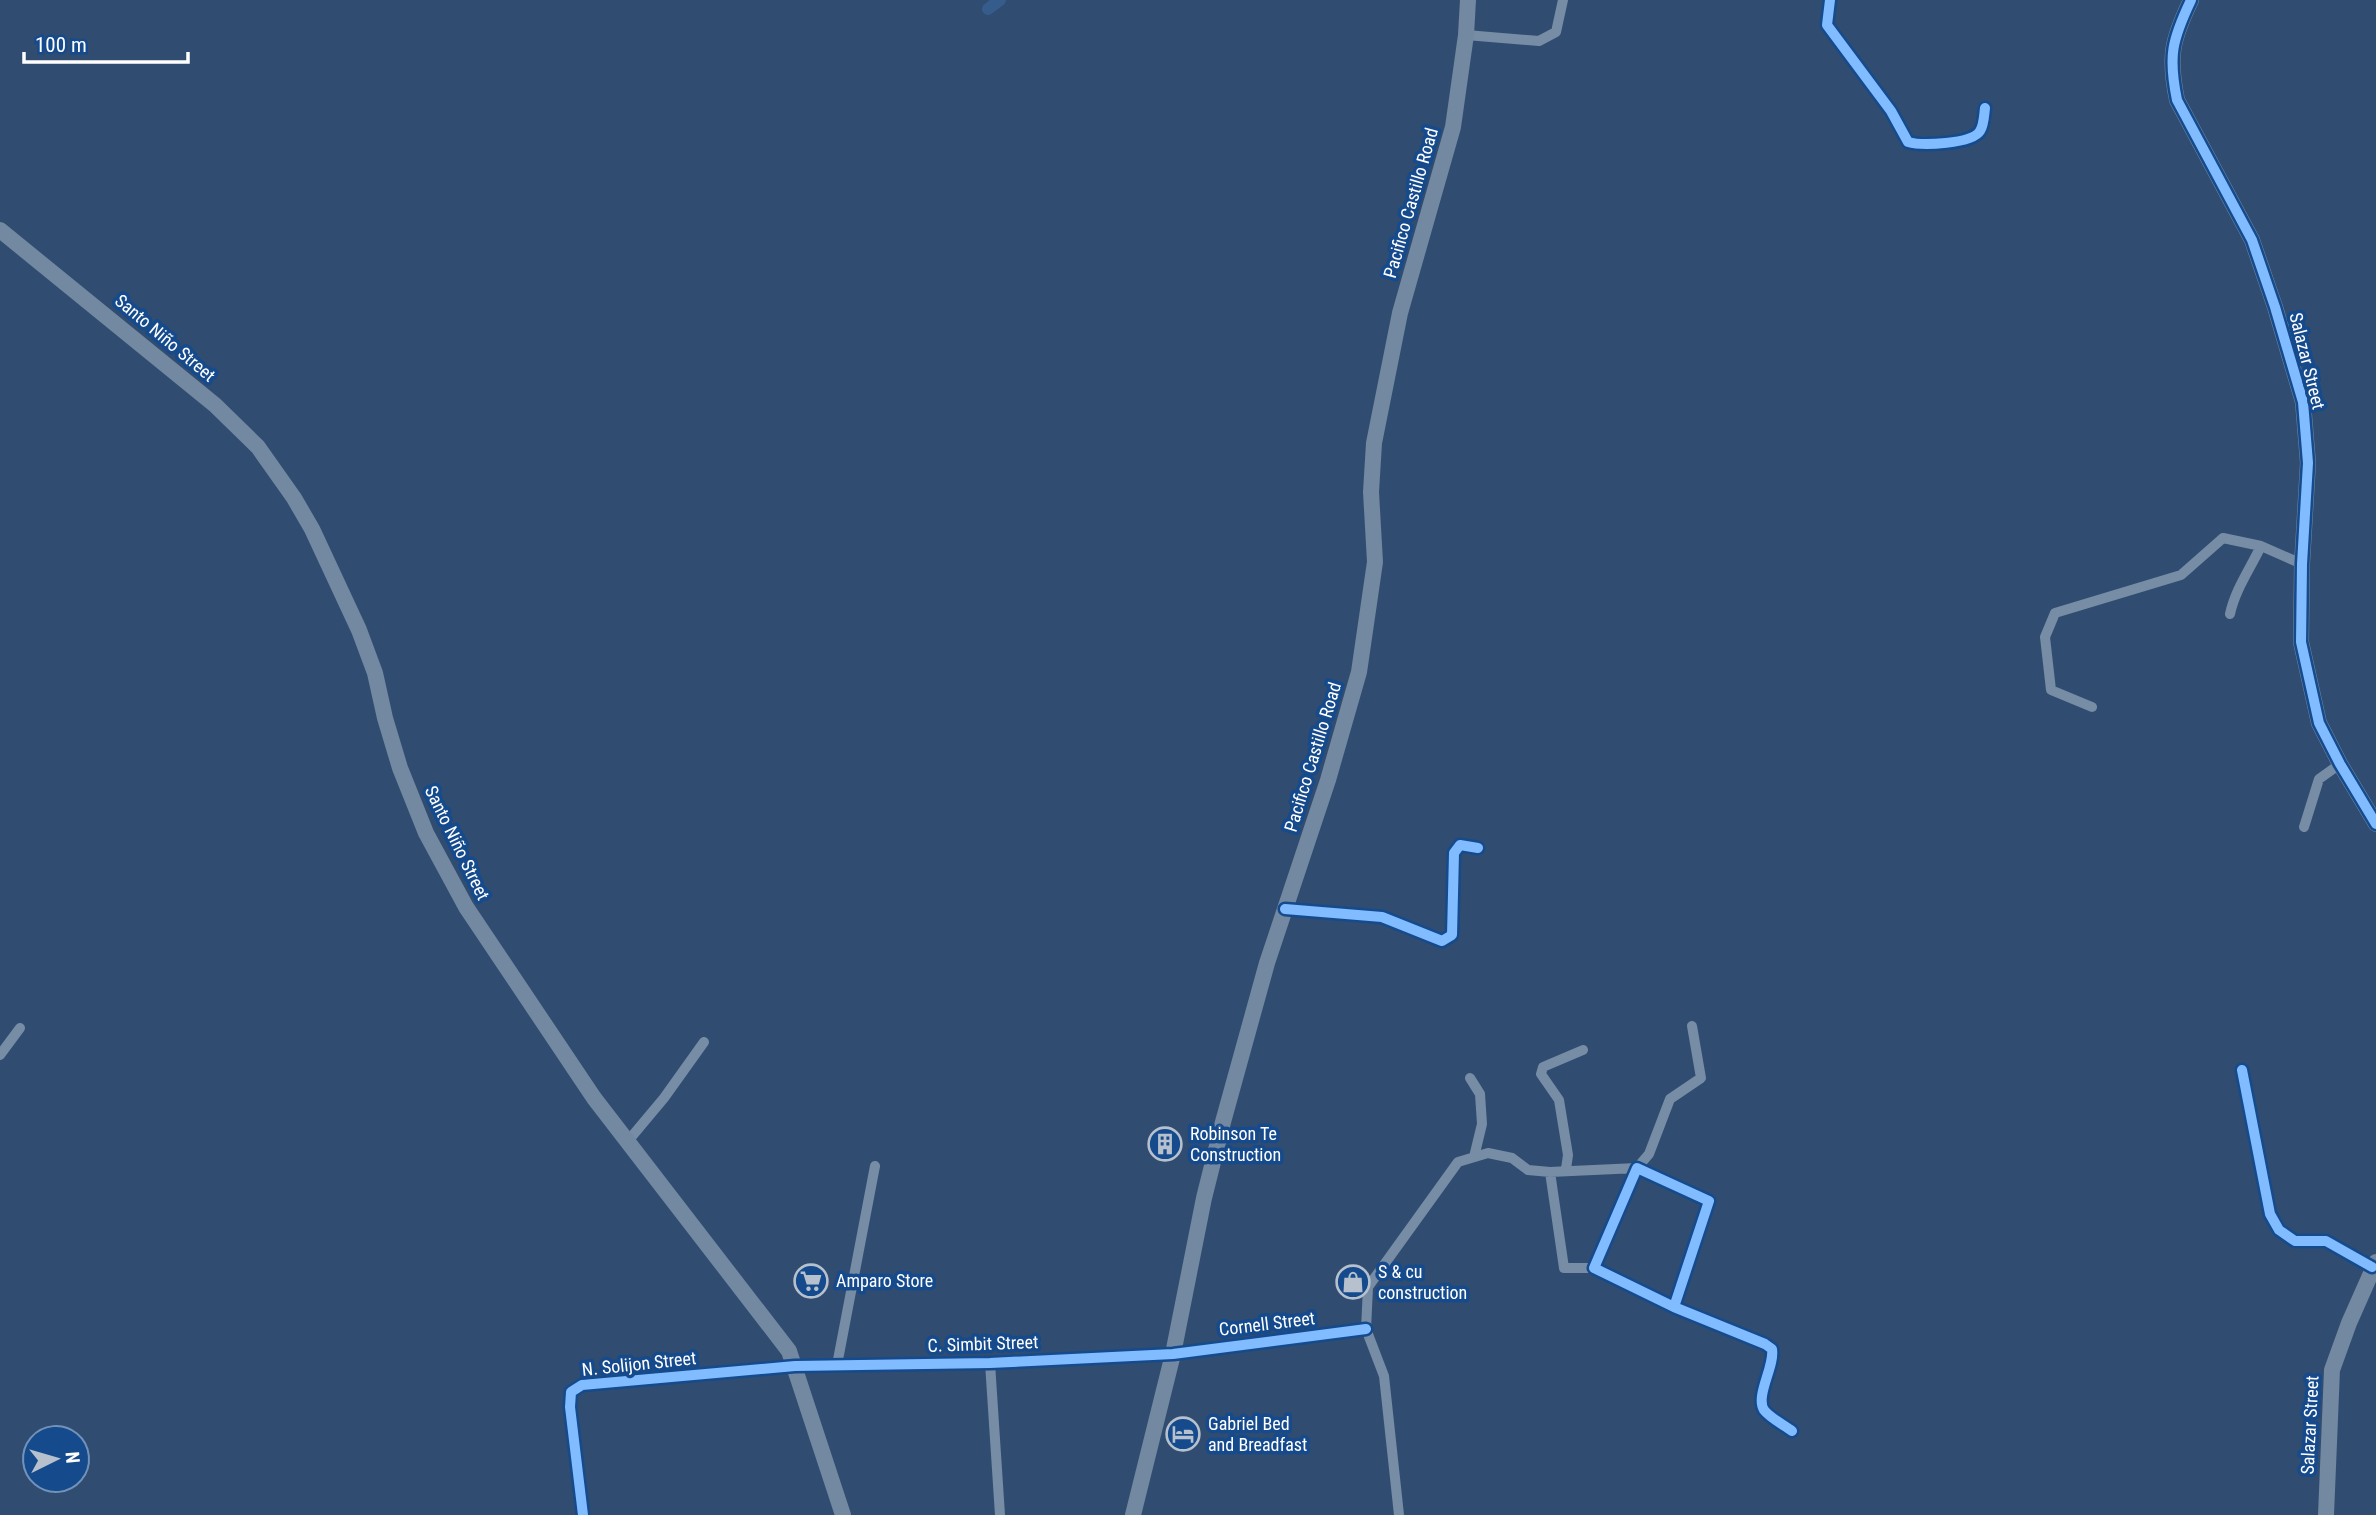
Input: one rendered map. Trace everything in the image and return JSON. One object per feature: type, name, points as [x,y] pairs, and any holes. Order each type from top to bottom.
[{"type":"main road","name":"Pacifico Castillo Road","points":[[1133,1515],[1173,1354],[1210,1173],[1267,963],[1328,780],[1365,645],[1375,562],[1371,492],[1374,443],[1400,313],[1452,127],[1466,35],[1468,0]]},
{"type":"main road","name":"Salazar Street","points":[[2191,0],[2176,32],[2171,55],[2177,100],[2252,240],[2276,307],[2303,402],[2308,463],[2301,642],[2319,723],[2376,824]]},
{"type":"main road","name":"Santo Niño Street","points":[[0,229],[215,405],[258,447],[294,498],[312,529],[359,630],[375,673],[400,768],[426,833],[474,918],[594,1098],[789,1350],[843,1515]]},
{"type":"main road","name":"Salazar Street","points":[[2326,1515],[2332,1370],[2374,1264]]},
{"type":"street","points":[[1466,35],[1539,41],[1556,33],[1563,0]]},
{"type":"street","points":[[1830,0],[1828,24],[1891,111],[1908,142],[1918,145],[1974,137],[1981,130],[1985,108]]},
{"type":"street","points":[[2092,707],[2051,690],[2045,637],[2056,613],[2180,575],[2223,538],[2260,547],[2302,564]]},
{"type":"street","points":[[2230,614],[2234,598],[2260,547]]},
{"type":"street","points":[[2304,827],[2319,779],[2340,764]]},
{"type":"street","points":[[1285,908],[1382,917],[1442,941],[1452,935],[1454,853],[1460,845],[1478,848]]},
{"type":"street","points":[[1594,1268],[1637,1168],[1649,1154],[1670,1099],[1701,1078],[1692,1026]]},
{"type":"street","points":[[0,1055],[20,1028]]},
{"type":"street","points":[[628,1140],[664,1098],[704,1042]]},
{"type":"street","points":[[1566,1169],[1568,1155],[1559,1100],[1541,1074],[1543,1067],[1583,1050]]},
{"type":"street","points":[[2242,1070],[2270,1214],[2279,1230],[2295,1241],[2326,1241],[2374,1264]]},
{"type":"street","points":[[1470,1078],[1480,1094],[1482,1124],[1474,1157]]},
{"type":"street","points":[[1399,1515],[1384,1376],[1366,1329],[1368,1287],[1458,1162],[1488,1153],[1512,1158],[1528,1170],[1550,1172],[1566,1169],[1637,1168],[1710,1201],[1674,1307]]},
{"type":"street","points":[[837,1365],[875,1166]]},
{"type":"street","points":[[1550,1172],[1564,1268],[1594,1268],[1674,1307],[1772,1349],[1773,1357],[1761,1399],[1764,1410],[1792,1431]]},
{"type":"street","name":"Cornell Street","points":[[1173,1354],[1366,1329]]},
{"type":"street","name":"C. Simbit Street","points":[[795,1366],[990,1363],[1173,1354]]},
{"type":"street","points":[[990,1363],[1000,1515]]},
{"type":"street","name":"N. Solijon Street","points":[[583,1515],[570,1407],[571,1392],[582,1385],[795,1366]]},
{"type":"waterway","points":[[988,9],[1000,0]]},
{"type":"cycle path","points":[[1830,0],[1827,25],[1891,111],[1908,142],[1946,143],[1967,139],[1980,131],[1985,108]]},
{"type":"cycle path","points":[[2191,0],[2176,38],[2172,60],[2177,100],[2252,240],[2303,402],[2308,463],[2301,642],[2319,723],[2376,824]]},
{"type":"cycle path","points":[[1285,909],[1382,917],[1442,941],[1452,935],[1454,853],[1460,845],[1478,848]]},
{"type":"cycle path","points":[[2242,1070],[2270,1214],[2279,1230],[2295,1241],[2326,1241],[2372,1267]]},
{"type":"cycle path","points":[[1674,1307],[1709,1201],[1637,1168],[1594,1268],[1674,1307],[1772,1349],[1762,1404],[1770,1416],[1792,1431]]},
{"type":"cycle path","points":[[583,1515],[570,1407],[571,1392],[582,1385],[795,1366],[990,1363],[1173,1354],[1366,1329]]},
{"type":"place","name":"Robinson Te Construction","points":[[1165,1144]]},
{"type":"place","name":"Amparo Store","points":[[811,1281]]},
{"type":"place","name":"S & cu construction","points":[[1353,1282]]},
{"type":"place","name":"Gabriel Bed and Breadfast","points":[[1183,1434]]}]
